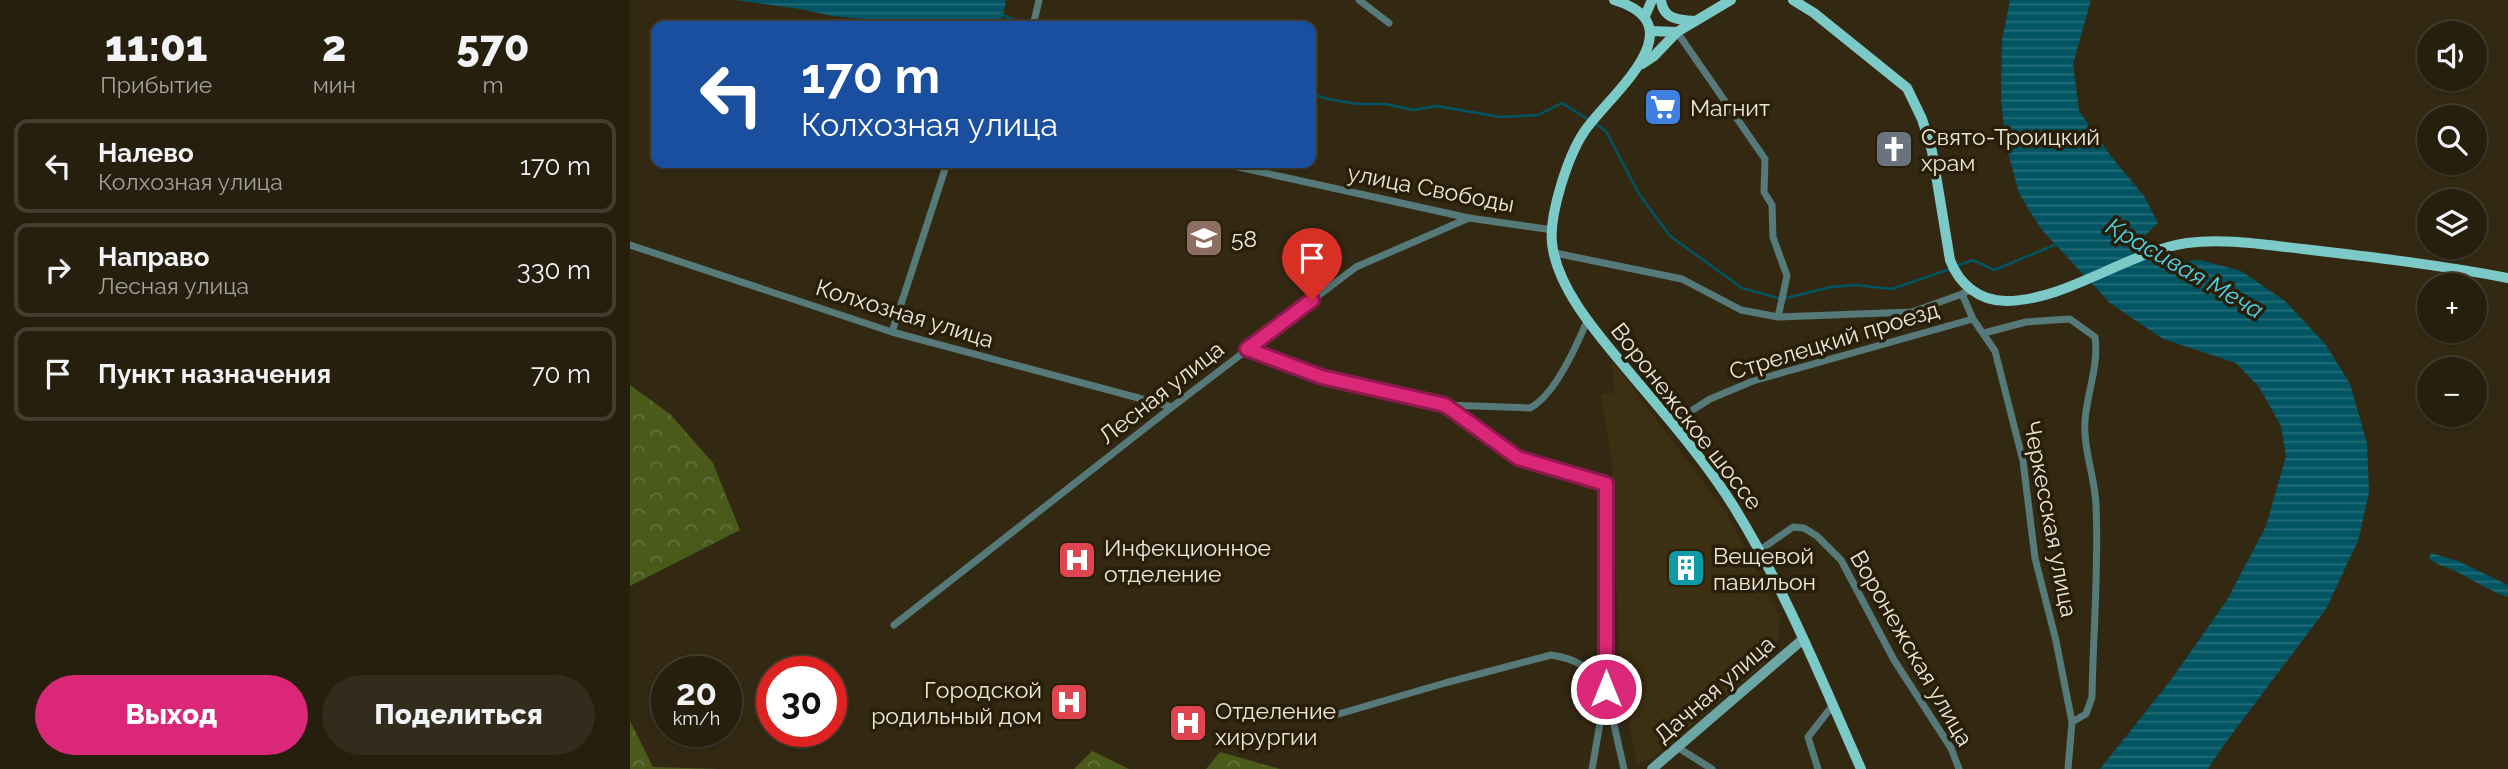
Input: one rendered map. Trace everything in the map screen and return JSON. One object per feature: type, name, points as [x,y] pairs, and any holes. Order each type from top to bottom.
[{"type":"main road","points":[[1644,16],[1652,0]]},
{"type":"main road","points":[[1661,0],[1662,8],[1669,16],[1695,21]]},
{"type":"main road","name":"Воронежское шоссе","points":[[1731,0],[1677,32],[1654,56],[1641,64],[1585,131],[1569,158],[1552,243],[1570,293],[1587,321],[1672,423],[1732,504],[1760,550],[1861,769]]},
{"type":"main road","points":[[1793,0],[1814,13],[1907,88],[1922,119],[1932,151],[1950,260],[1966,292],[2006,301],[2040,296],[2165,248],[2202,242],[2237,242],[2426,263],[2508,278]]},
{"type":"main road","points":[[1808,0],[1814,13]]},
{"type":"main road","points":[[1621,1],[1644,16],[1650,31],[1641,64]]},
{"type":"main road","points":[[1650,31],[1677,32]]},
{"type":"street","points":[[1034,21],[1039,0]]},
{"type":"street","points":[[1359,0],[1389,23]]},
{"type":"street","points":[[1677,32],[1765,159],[1764,192],[1772,205],[1773,237],[1787,276],[1778,317]]},
{"type":"street","points":[[892,332],[945,168]]},
{"type":"street","name":"улица Свободы","points":[[1243,168],[1469,218],[1553,230]]},
{"type":"street","name":"Лесная улица","points":[[894,625],[1356,267],[1469,218]]},
{"type":"street","name":"Колхозная улица","points":[[630,245],[892,332],[1172,407]]},
{"type":"street","points":[[1555,253],[1682,279],[1741,310],[1778,317],[1912,312],[1966,292]]},
{"type":"street","name":"Черкесская улица","points":[[1966,292],[1973,319],[1995,351],[2023,461],[2035,558],[2056,641],[2071,722],[2068,769]]},
{"type":"street","name":"Стрелецкий проезд","points":[[1672,423],[1710,399],[1753,381],[1973,319]]},
{"type":"street","points":[[1984,333],[2026,322],[2070,319],[2095,337],[2098,355],[2085,421],[2086,451],[2096,501],[2092,698],[2086,715],[2071,722]]},
{"type":"street","points":[[1247,349],[1322,377],[1445,405],[1531,408],[1540,403],[1575,351],[1587,321]]},
{"type":"street","points":[[1445,405],[1518,458],[1606,484],[1606,689],[1592,769]]},
{"type":"street","name":"Воронежская улица","points":[[1760,550],[1793,527],[1804,528],[1817,536],[1841,560],[1894,660],[1951,748],[1959,769]]},
{"type":"street","name":"Дачная улица","points":[[1652,769],[1802,640]]},
{"type":"street","points":[[1325,718],[1551,655],[1568,657],[1588,668],[1606,689],[1624,769]]},
{"type":"street","points":[[1818,769],[1808,737],[1833,705]]},
{"type":"street","points":[[1677,747],[1712,769]]},
{"type":"shaded area","points":[[1612,361],[1727,514],[1780,617],[1778,647],[1764,664],[1652,758],[1637,765],[1621,682],[1611,480],[1613,470],[1601,395],[1614,393]]},
{"type":"green space","points":[[630,385],[670,414],[713,463],[740,530],[630,586]]},
{"type":"green space","points":[[630,721],[653,767],[719,769],[630,769]]},
{"type":"green space","points":[[1092,751],[1129,769],[1074,769]]},
{"type":"green space","points":[[1220,752],[1280,769],[1206,769]]},
{"type":"water","points":[[735,0],[1006,0],[1002,21],[878,21]]},
{"type":"water","name":"Красивая Меча","points":[[2010,0],[2091,0],[2073,64],[2079,111],[2110,155],[2144,196],[2158,223],[2138,242],[2165,263],[2200,260],[2241,271],[2285,301],[2326,345],[2350,384],[2367,443],[2369,493],[2358,541],[2326,609],[2208,769],[2100,769],[2171,680],[2227,600],[2266,526],[2286,456],[2281,426],[2259,387],[2236,363],[2163,339],[2110,303],[2041,229],[2019,193],[2006,145],[2001,99],[2002,40]]},
{"type":"water","points":[[2431,553],[2458,561],[2508,585],[2508,597],[2434,562],[2429,558]]},
{"type":"waterway","points":[[1001,14],[1016,21]]},
{"type":"waterway","points":[[1316,95],[1357,104],[1386,104],[1413,110],[1437,106],[1500,117],[1538,115],[1562,103],[1589,120]]},
{"type":"waterway","points":[[1594,123],[1606,131],[1639,194],[1670,236],[1742,288],[1782,299],[1831,287],[1856,285],[1892,289],[1950,269]]},
{"type":"waterway","points":[[1956,266],[1973,260],[1994,270],[2057,244]]},
{"type":"place","name":"Магнит","points":[[1663,107]]},
{"type":"place","name":"Свято-Троицкий храм","points":[[1894,149]]},
{"type":"place","name":"58","points":[[1204,238]]},
{"type":"place","name":"Инфекционное отделение","points":[[1077,560]]},
{"type":"place","name":"Вещевой павильон","points":[[1686,568]]},
{"type":"place","name":"Городской родильный дом","points":[[1069,702]]},
{"type":"place","name":"Отделение хирургии","points":[[1188,723]]},
{"type":"route","points":[[1312,300],[1247,349],[1322,377],[1445,405],[1518,458],[1606,484],[1606,689]]}]
